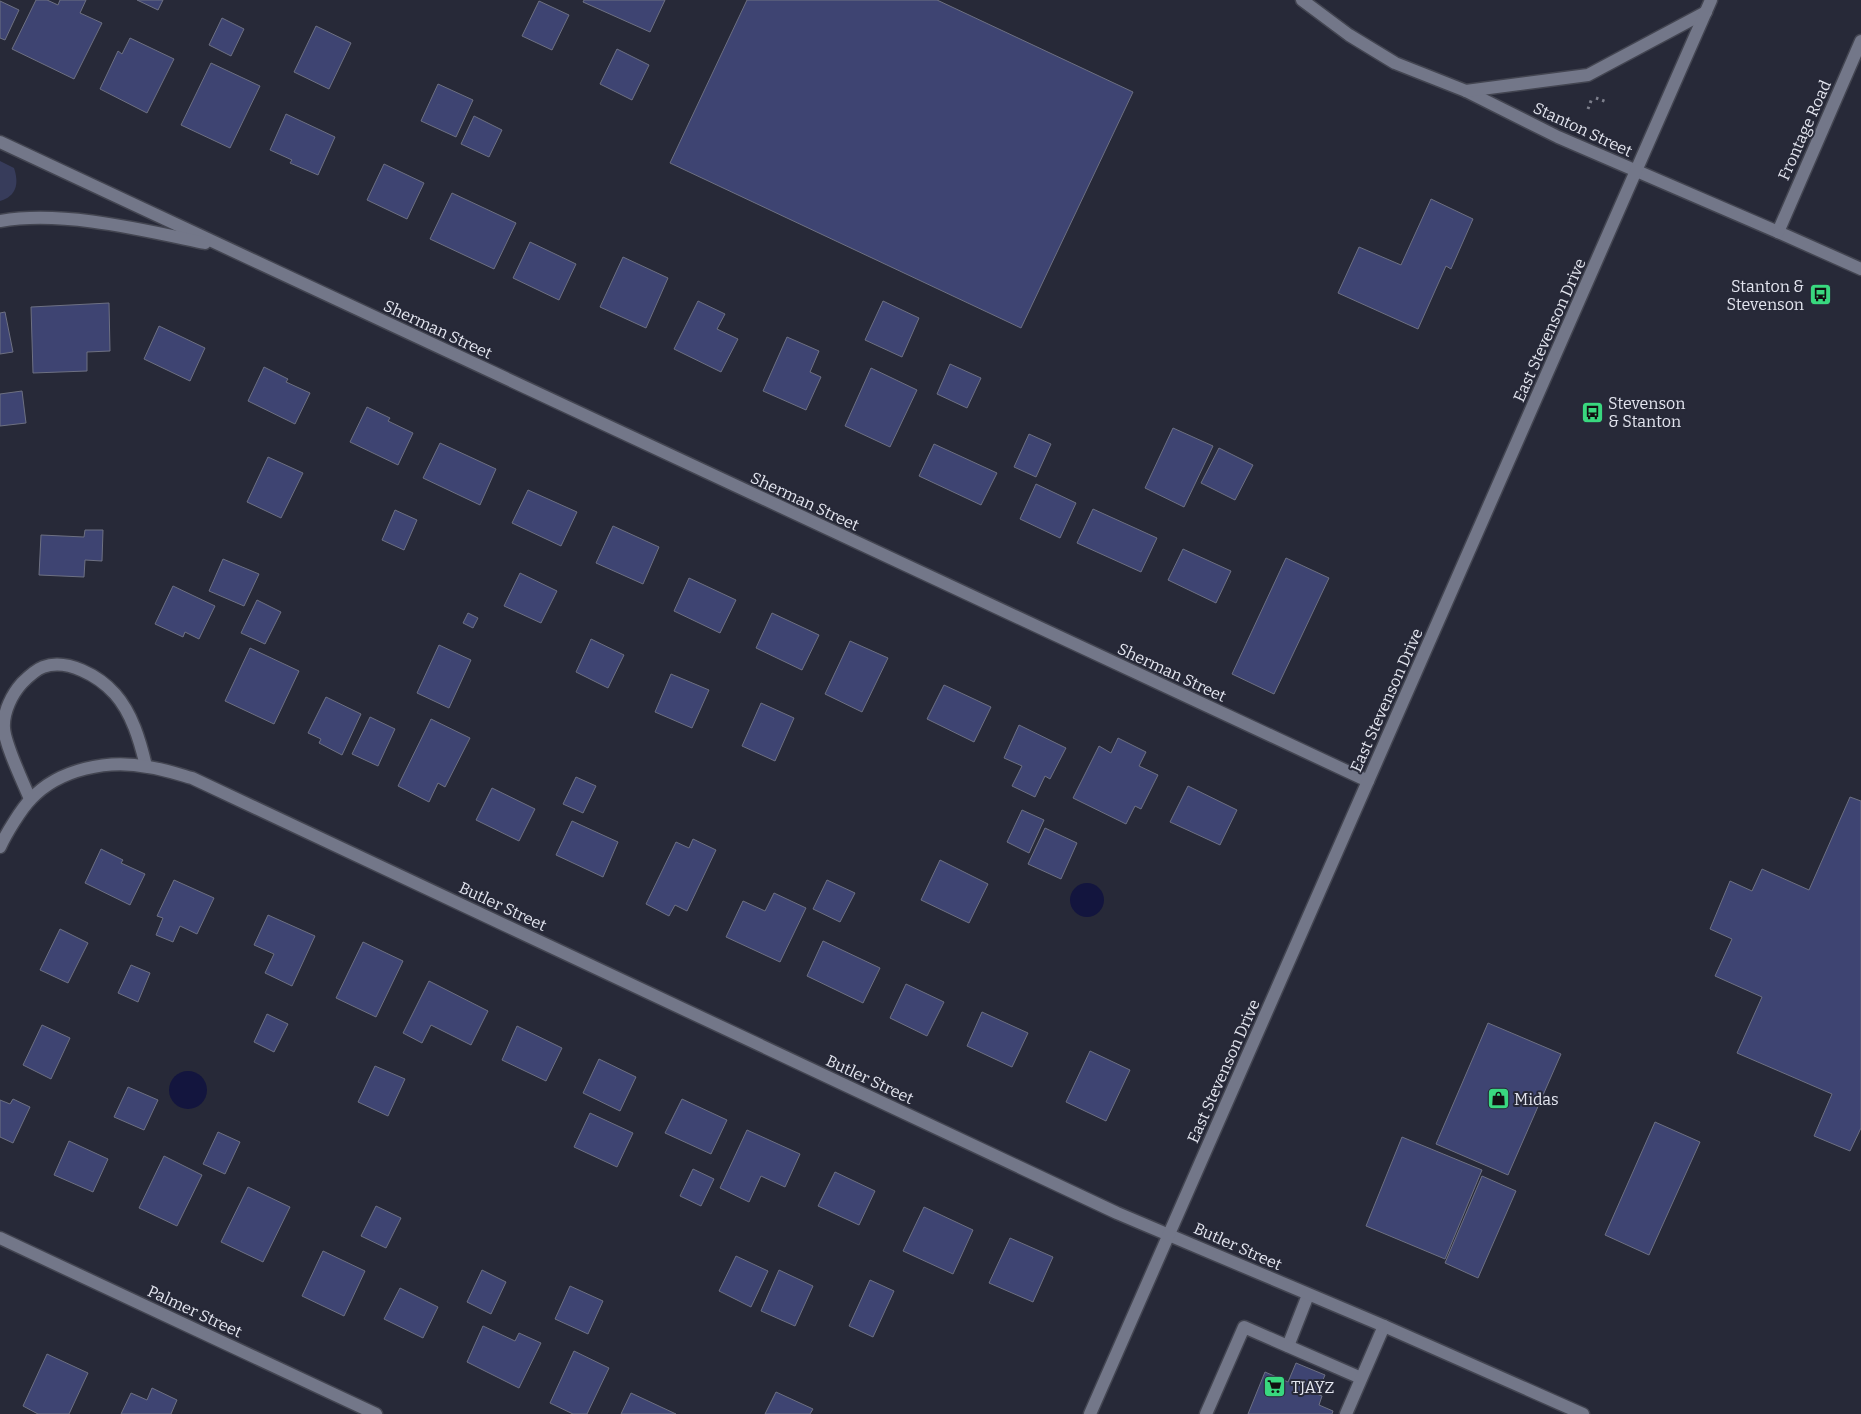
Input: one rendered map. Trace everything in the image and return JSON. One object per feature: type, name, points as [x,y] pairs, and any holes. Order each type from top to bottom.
[{"type":"street","name":"Stanton Street","points":[[1302,0],[1349,35],[1395,63],[1466,91],[1558,137],[1861,269]]},
{"type":"street","points":[[1466,91],[1588,75],[1708,6]]},
{"type":"street","name":"East Stevenson Drive","points":[[1090,1414],[1708,6]]},
{"type":"street","name":"Frontage Road","points":[[1778,232],[1861,41]]},
{"type":"street","name":"Sherman Street","points":[[0,142],[1368,781]]},
{"type":"street","name":"Sherman Street","points":[[0,221],[56,218],[145,230],[228,248]]},
{"type":"street","points":[[30,799],[4,729],[5,714],[15,690],[30,676],[44,667],[70,665],[94,676],[115,694],[129,717],[140,742],[146,766]]},
{"type":"street","name":"Butler Street","points":[[0,847],[30,799],[57,778],[84,769],[112,765],[146,766],[192,778],[1116,1212],[1384,1326],[1583,1414]]},
{"type":"street","name":"Palmer Street","points":[[0,1238],[376,1414]]},
{"type":"street","points":[[1288,1346],[1308,1295]]},
{"type":"street","points":[[1346,1414],[1384,1326]]},
{"type":"street","points":[[1206,1414],[1244,1327],[1361,1378]]},
{"type":"path","points":[[1588,109],[1593,97],[1607,102]]},
{"type":"shaded area","points":[[0,161],[14,168],[16,184],[10,196],[0,201]]},
{"type":"shaded area","points":[[1087,883],[1094,884],[1099,888],[1103,893],[1103,907],[1099,912],[1094,916],[1087,917],[1080,916],[1075,912],[1071,907],[1070,900],[1071,893],[1075,888],[1080,884]]},
{"type":"shaded area","points":[[188,1071],[201,1077],[207,1090],[201,1103],[188,1109],[175,1103],[169,1090],[175,1077]]},
{"type":"building","points":[[36,0],[47,0],[58,5],[60,0],[86,0],[80,13],[102,23],[74,79],[12,49]]},
{"type":"building","points":[[137,0],[163,0],[158,10]]},
{"type":"building","points":[[584,0],[665,0],[650,32],[583,2]]},
{"type":"building","points":[[747,0],[937,0],[1133,92],[1021,328],[670,163]]},
{"type":"building","points":[[0,1],[19,10],[5,40],[0,38]]},
{"type":"building","points":[[539,1],[569,15],[552,50],[522,36]]},
{"type":"building","points":[[222,18],[244,29],[231,56],[209,45]]},
{"type":"building","points":[[316,26],[351,43],[329,89],[294,72]]},
{"type":"building","points":[[130,38],[174,59],[147,113],[100,89],[118,51],[122,54]]},
{"type":"building","points":[[617,49],[649,65],[632,100],[600,84]]},
{"type":"building","points":[[211,63],[260,86],[230,148],[181,125]]},
{"type":"building","points":[[438,84],[473,100],[456,137],[421,121]]},
{"type":"building","points":[[286,114],[335,137],[318,175],[290,163],[292,160],[270,150]]},
{"type":"building","points":[[474,116],[502,130],[489,157],[461,144]]},
{"type":"building","points":[[384,164],[424,183],[407,219],[367,200]]},
{"type":"building","points":[[452,193],[516,223],[494,269],[430,239]]},
{"type":"building","points":[[1431,199],[1473,219],[1451,269],[1446,266],[1418,329],[1338,293],[1359,247],[1401,265]]},
{"type":"building","points":[[530,242],[576,264],[559,300],[513,278]]},
{"type":"building","points":[[623,257],[668,278],[646,328],[600,307]]},
{"type":"building","points":[[698,301],[725,314],[717,329],[738,339],[721,372],[674,349]]},
{"type":"building","points":[[883,301],[919,318],[902,357],[865,340]]},
{"type":"building","points":[[109,303],[110,351],[87,352],[87,371],[33,373],[31,307]]},
{"type":"building","points":[[5,312],[13,352],[0,354],[0,313]]},
{"type":"building","points":[[159,326],[205,348],[190,381],[144,359]]},
{"type":"building","points":[[787,337],[819,351],[810,372],[821,377],[806,410],[763,391]]},
{"type":"building","points":[[950,364],[981,378],[967,408],[937,394]]},
{"type":"building","points":[[264,367],[288,379],[286,382],[310,393],[295,424],[248,401]]},
{"type":"building","points":[[871,368],[917,390],[890,447],[845,426]]},
{"type":"building","points":[[22,391],[26,423],[0,426],[0,394]]},
{"type":"building","points":[[367,407],[390,418],[388,421],[413,433],[398,465],[350,442]]},
{"type":"building","points":[[1173,428],[1213,446],[1184,507],[1145,488]]},
{"type":"building","points":[[1029,434],[1051,444],[1036,477],[1014,467]]},
{"type":"building","points":[[440,443],[496,469],[480,505],[423,478]]},
{"type":"building","points":[[934,444],[997,473],[981,505],[919,476]]},
{"type":"building","points":[[1219,448],[1253,465],[1235,500],[1201,483]]},
{"type":"building","points":[[268,457],[303,473],[281,518],[247,502]]},
{"type":"building","points":[[1036,484],[1076,503],[1060,538],[1020,519]]},
{"type":"building","points":[[528,490],[577,512],[561,546],[512,523]]},
{"type":"building","points":[[1093,509],[1157,538],[1141,572],[1077,543]]},
{"type":"building","points":[[395,510],[417,520],[404,550],[382,540]]},
{"type":"building","points":[[613,526],[659,547],[643,584],[596,563]]},
{"type":"building","points":[[85,530],[103,530],[102,561],[85,560],[84,577],[39,575],[41,535],[84,537]]},
{"type":"building","points":[[1183,549],[1231,571],[1216,603],[1168,580]]},
{"type":"building","points":[[1286,558],[1329,578],[1274,694],[1232,674]]},
{"type":"building","points":[[223,559],[259,574],[244,606],[209,591]]},
{"type":"building","points":[[520,573],[557,591],[541,623],[504,606]]},
{"type":"building","points":[[689,578],[736,600],[720,633],[674,611]]},
{"type":"building","points":[[173,586],[215,606],[199,639],[185,632],[183,637],[155,624]]},
{"type":"building","points":[[257,600],[281,612],[265,644],[241,633]]},
{"type":"building","points":[[468,613],[478,618],[473,628],[463,623]]},
{"type":"building","points":[[772,613],[819,635],[802,670],[756,648]]},
{"type":"building","points":[[591,639],[624,655],[608,688],[576,672]]},
{"type":"building","points":[[850,641],[888,658],[862,712],[825,694]]},
{"type":"building","points":[[439,645],[471,660],[449,708],[417,693]]},
{"type":"building","points":[[250,648],[299,671],[274,724],[225,701]]},
{"type":"building","points":[[671,674],[709,690],[692,728],[655,712]]},
{"type":"building","points":[[944,685],[991,707],[974,742],[927,719]]},
{"type":"building","points":[[326,697],[361,714],[342,755],[319,743],[321,739],[308,733]]},
{"type":"building","points":[[761,703],[794,718],[775,761],[742,746]]},
{"type":"building","points":[[370,717],[395,729],[378,766],[352,754]]},
{"type":"building","points":[[431,719],[470,738],[445,787],[438,783],[429,802],[398,786]]},
{"type":"building","points":[[1019,725],[1066,748],[1050,779],[1045,776],[1035,797],[1012,786],[1022,766],[1004,758]]},
{"type":"building","points":[[1118,738],[1146,752],[1139,766],[1158,775],[1141,809],[1135,806],[1126,824],[1073,798],[1099,746],[1111,753]]},
{"type":"building","points":[[576,777],[596,786],[583,813],[563,804]]},
{"type":"building","points":[[1188,786],[1237,810],[1220,845],[1170,822]]},
{"type":"building","points":[[492,788],[535,809],[519,841],[476,820]]},
{"type":"building","points":[[1850,797],[1861,801],[1861,1128],[1850,1151],[1814,1136],[1832,1094],[1737,1053],[1762,997],[1715,976],[1732,939],[1710,929],[1730,881],[1752,891],[1762,869],[1809,890]]},
{"type":"building","points":[[1022,810],[1044,820],[1029,853],[1007,842]]},
{"type":"building","points":[[572,821],[618,842],[603,877],[556,855]]},
{"type":"building","points":[[1045,828],[1077,843],[1061,879],[1028,864]]},
{"type":"building","points":[[693,839],[716,850],[687,911],[675,905],[669,916],[646,904],[676,842],[689,848]]},
{"type":"building","points":[[101,849],[123,860],[121,863],[145,874],[130,905],[85,883]]},
{"type":"building","points":[[940,860],[988,884],[969,923],[921,900]]},
{"type":"building","points":[[174,880],[214,898],[197,934],[180,926],[173,942],[156,935],[163,918],[157,916]]},
{"type":"building","points":[[827,880],[855,893],[840,922],[813,909]]},
{"type":"building","points":[[774,893],[806,908],[780,962],[726,937],[743,901],[765,911]]},
{"type":"building","points":[[268,915],[315,936],[292,986],[265,973],[274,954],[254,945]]},
{"type":"building","points":[[60,929],[88,943],[68,983],[40,970]]},
{"type":"building","points":[[823,941],[880,968],[863,1003],[807,976]]},
{"type":"building","points":[[363,942],[403,961],[376,1017],[336,998]]},
{"type":"building","points":[[131,965],[150,973],[138,1002],[118,993]]},
{"type":"building","points":[[429,981],[488,1011],[471,1045],[431,1025],[422,1043],[403,1033]]},
{"type":"building","points":[[906,984],[944,1002],[927,1036],[890,1018]]},
{"type":"building","points":[[982,1012],[1028,1033],[1012,1067],[967,1046]]},
{"type":"building","points":[[267,1014],[288,1024],[274,1052],[254,1042]]},
{"type":"building","points":[[1488,1023],[1561,1054],[1508,1175],[1436,1144]]},
{"type":"building","points":[[42,1025],[70,1038],[51,1079],[23,1065]]},
{"type":"building","points":[[517,1026],[562,1048],[546,1081],[502,1060]]},
{"type":"building","points":[[1090,1051],[1130,1070],[1106,1121],[1066,1102]]},
{"type":"building","points":[[599,1059],[636,1077],[620,1111],[583,1093]]},
{"type":"building","points":[[375,1066],[405,1079],[388,1116],[358,1102]]},
{"type":"building","points":[[128,1087],[158,1100],[144,1130],[114,1117]]},
{"type":"building","points":[[13,1099],[30,1107],[13,1143],[0,1137],[0,1100],[10,1104]]},
{"type":"building","points":[[682,1099],[727,1120],[711,1154],[665,1133]]},
{"type":"building","points":[[590,1113],[633,1133],[617,1167],[574,1147]]},
{"type":"building","points":[[1655,1122],[1700,1142],[1649,1255],[1605,1235]]},
{"type":"building","points":[[747,1130],[800,1154],[785,1187],[761,1176],[749,1202],[720,1188]]},
{"type":"building","points":[[218,1132],[240,1142],[225,1174],[203,1164]]},
{"type":"building","points":[[1402,1137],[1482,1170],[1445,1259],[1366,1226]]},
{"type":"building","points":[[69,1141],[108,1159],[93,1192],[54,1175]]},
{"type":"building","points":[[164,1156],[202,1175],[177,1226],[139,1208]]},
{"type":"building","points":[[693,1169],[714,1179],[701,1206],[680,1196]]},
{"type":"building","points":[[835,1172],[875,1191],[859,1225],[818,1206]]},
{"type":"building","points":[[1482,1176],[1516,1191],[1478,1278],[1445,1263]]},
{"type":"building","points":[[248,1187],[290,1207],[263,1262],[221,1242]]},
{"type":"building","points":[[376,1206],[401,1218],[386,1248],[361,1236]]},
{"type":"building","points":[[924,1207],[973,1230],[953,1274],[903,1251]]},
{"type":"building","points":[[1010,1238],[1053,1257],[1033,1302],[989,1283]]},
{"type":"building","points":[[323,1251],[365,1271],[344,1316],[302,1296]]},
{"type":"building","points":[[736,1256],[768,1271],[751,1307],[719,1291]]},
{"type":"building","points":[[482,1270],[506,1282],[491,1314],[467,1302]]},
{"type":"building","points":[[779,1270],[813,1286],[795,1326],[761,1311]]},
{"type":"building","points":[[870,1280],[894,1291],[873,1337],[849,1326]]},
{"type":"building","points":[[570,1286],[603,1301],[588,1334],[555,1319]]},
{"type":"building","points":[[400,1288],[438,1307],[423,1338],[384,1319]]},
{"type":"building","points":[[483,1326],[515,1341],[519,1333],[541,1343],[519,1388],[467,1362]]},
{"type":"building","points":[[574,1351],[609,1368],[587,1414],[573,1414],[550,1403]]},
{"type":"building","points":[[47,1354],[88,1373],[69,1414],[38,1414],[23,1406]]},
{"type":"building","points":[[1296,1363],[1325,1375],[1317,1394],[1322,1396],[1319,1405],[1333,1411],[1332,1414],[1248,1414],[1265,1372],[1288,1382]]},
{"type":"building","points":[[152,1388],[177,1400],[171,1414],[121,1414],[131,1393],[147,1400]]},
{"type":"building","points":[[776,1392],[813,1409],[810,1414],[765,1414]]},
{"type":"building","points":[[631,1393],[676,1414],[621,1414]]},
{"type":"place","name":"Stanton & Stevenson","points":[[1820,295]]},
{"type":"place","name":"Stevenson & Stanton","points":[[1592,412]]},
{"type":"place","name":"Midas","points":[[1498,1099]]},
{"type":"place","name":"TJAYZ","points":[[1275,1387]]}]
